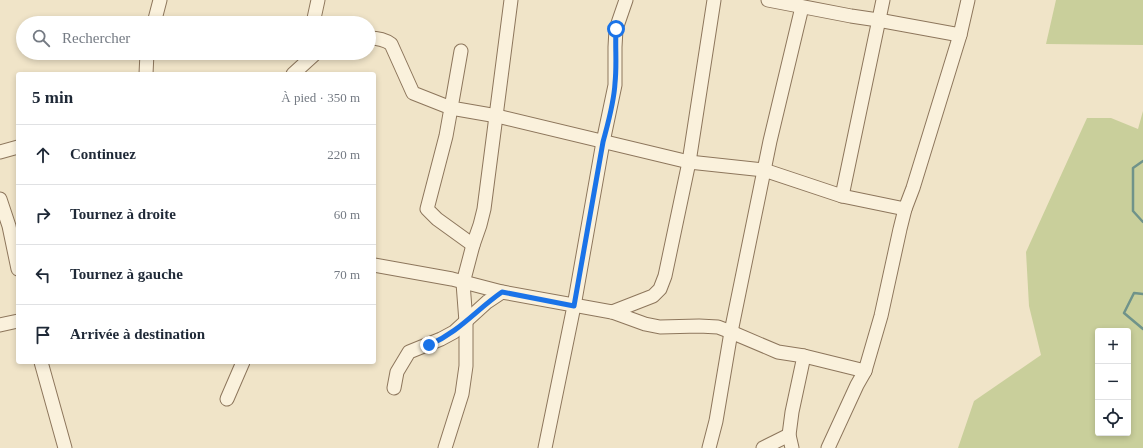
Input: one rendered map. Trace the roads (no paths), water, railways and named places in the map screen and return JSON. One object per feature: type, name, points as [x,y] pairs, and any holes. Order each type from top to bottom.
[{"type":"street","points":[[156,16],[160,0]]},
{"type":"street","points":[[314,16],[318,0]]},
{"type":"street","points":[[445,448],[462,394],[466,366],[466,322],[463,283],[484,209],[511,0]]},
{"type":"street","points":[[545,448],[574,306],[603,142],[610,116],[615,85],[616,29],[626,0]]},
{"type":"street","points":[[612,312],[653,296],[660,289],[665,276],[689,162],[714,0]]},
{"type":"street","points":[[768,0],[960,35]]},
{"type":"street","points":[[842,196],[883,0]]},
{"type":"street","points":[[828,448],[865,371],[881,316],[905,209],[917,177],[960,35],[968,0]]},
{"type":"street","points":[[709,448],[716,421],[731,332],[764,170],[802,7]]},
{"type":"street","points":[[376,38],[385,40],[391,44],[413,94],[451,108],[497,116],[689,162],[764,170],[842,196],[905,209]]},
{"type":"street","points":[[461,51],[446,136],[427,209],[437,219],[473,245]]},
{"type":"street","points":[[146,72],[147,60]]},
{"type":"street","points":[[295,72],[308,60]]},
{"type":"street","points":[[0,152],[16,148]]},
{"type":"street","points":[[0,198],[9,226],[16,259]]},
{"type":"street","points":[[376,266],[452,279],[502,292],[612,312],[645,324],[660,327],[718,327],[778,352],[804,356],[865,371]]},
{"type":"street","points":[[394,388],[397,372],[409,352],[441,340],[466,322],[487,302],[502,292]]},
{"type":"street","points":[[0,325],[16,321]]},
{"type":"street","points":[[792,448],[789,435],[792,412],[804,356]]},
{"type":"street","points":[[42,364],[65,448]]},
{"type":"street","points":[[227,399],[242,364]]},
{"type":"street","points":[[763,448],[789,435]]},
{"type":"waterway","points":[[1143,161],[1133,168],[1133,211],[1143,222]]},
{"type":"waterway","points":[[1143,294],[1134,293],[1124,313],[1143,329]]}]
